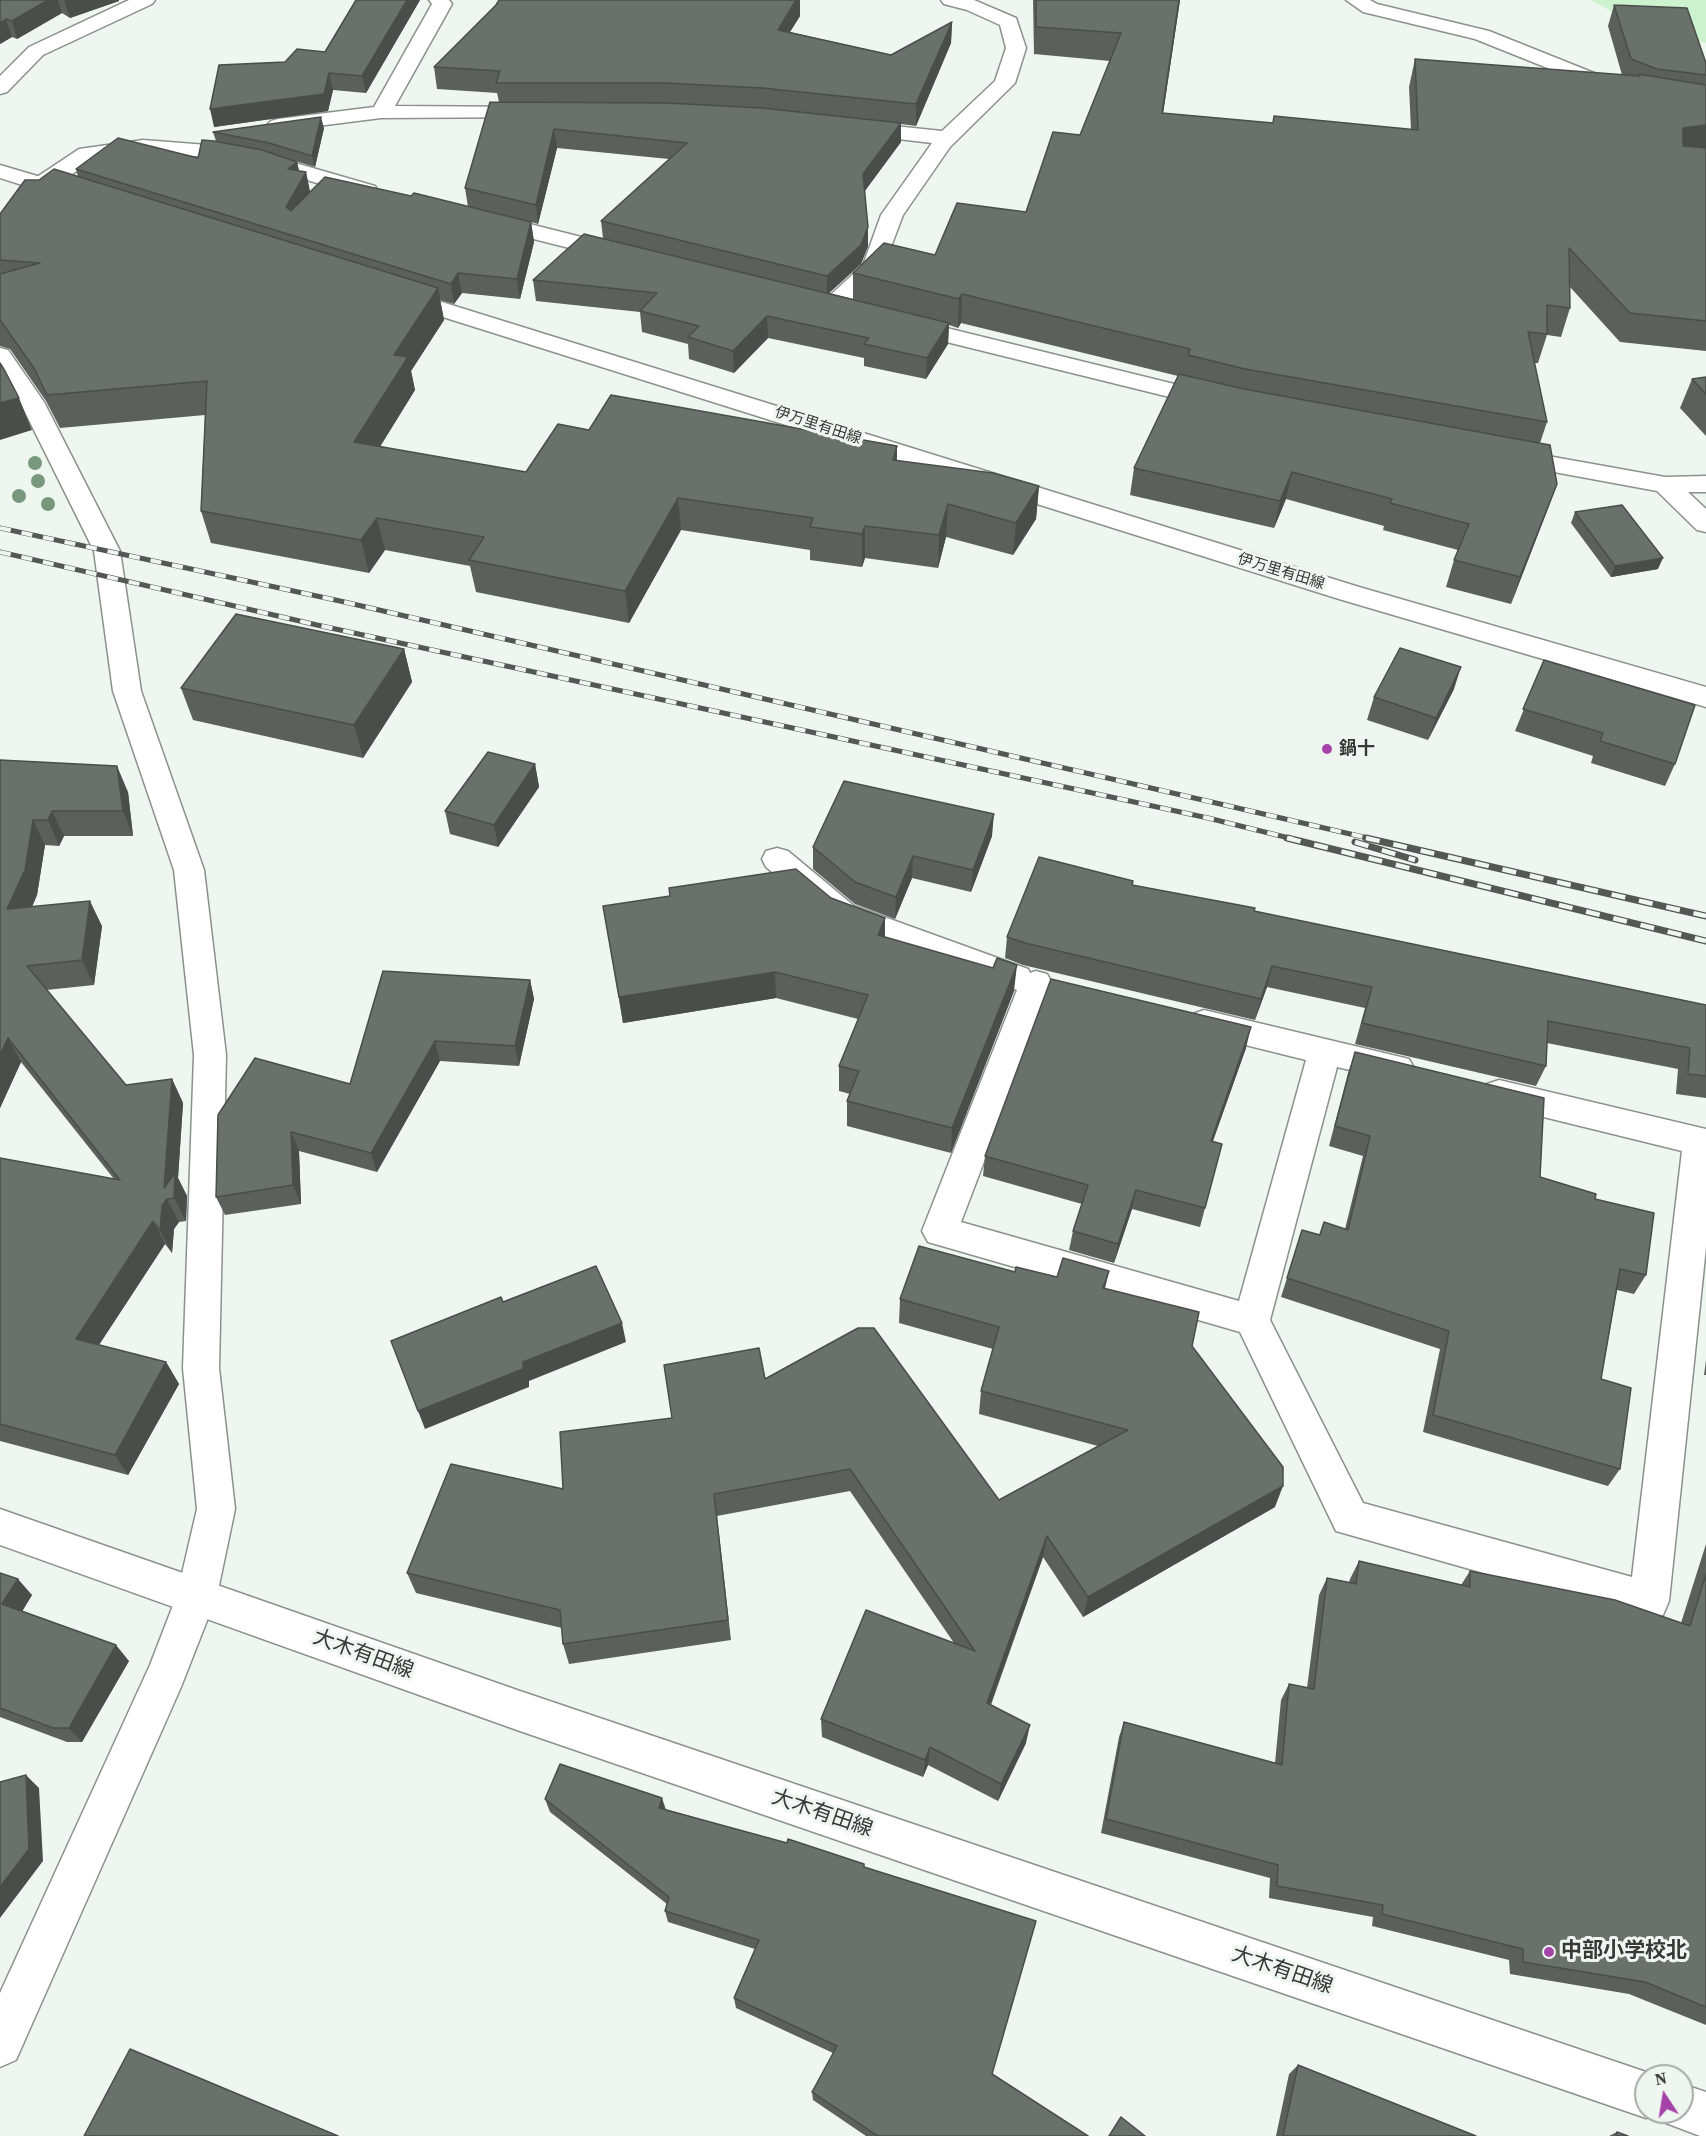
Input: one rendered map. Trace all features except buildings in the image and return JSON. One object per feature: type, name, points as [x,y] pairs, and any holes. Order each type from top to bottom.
[{"type":"street","points":[[0,88],[36,51],[146,0]]},
{"type":"street","points":[[381,112],[442,4],[439,0]]},
{"type":"street","points":[[832,306],[873,268],[892,215],[948,138],[1005,83],[1016,48],[1009,22],[974,6],[951,0]]},
{"type":"street","points":[[1356,0],[1370,8],[1482,35],[1635,95]]},
{"type":"street","points":[[259,128],[381,112],[548,113]]},
{"type":"street","points":[[839,126],[948,138]]},
{"type":"street","points":[[0,242],[42,184],[87,154],[224,133]]},
{"type":"street","points":[[143,146],[220,152],[271,162],[384,195]]},
{"type":"street","points":[[0,171],[88,199]]},
{"type":"street","points":[[468,215],[634,257]]},
{"type":"street","name":"伊万里有田線","points":[[373,288],[1337,589],[1706,696]]},
{"type":"street","points":[[885,320],[1239,407]]},
{"type":"street","points":[[0,355],[32,402],[107,551],[127,691],[189,870],[210,1055],[201,1368],[216,1509],[197,1595],[167,1673],[0,2044]]},
{"type":"street","points":[[1491,454],[1665,485],[1706,484]]},
{"type":"street","points":[[1665,485],[1706,525]]},
{"type":"street","points":[[777,860],[843,914],[1048,986],[940,1232],[1252,1320]]},
{"type":"street","points":[[1175,1016],[1430,1076]]},
{"type":"street","points":[[1325,1051],[1252,1320],[1350,1518],[1649,1601],[1703,1142],[1476,1087]]},
{"type":"street","name":"大木有田線","points":[[0,1527],[528,1714],[1634,2091]]},
{"type":"green space","points":[[1590,0],[1706,0],[1706,43],[1634,23]]},
{"type":"railway","points":[[0,528],[340,601],[1372,839]]},
{"type":"railway","points":[[0,552],[317,625],[1208,818],[1293,839]]},
{"type":"railway","points":[[1287,838],[1706,941]]},
{"type":"railway","points":[[1366,838],[1706,916]]},
{"type":"railway","points":[[1355,842],[1415,860]]},
{"type":"place","name":"鍋十","points":[[1327,749]]},
{"type":"place","name":"中部小学校北","points":[[1549,1952]]}]
